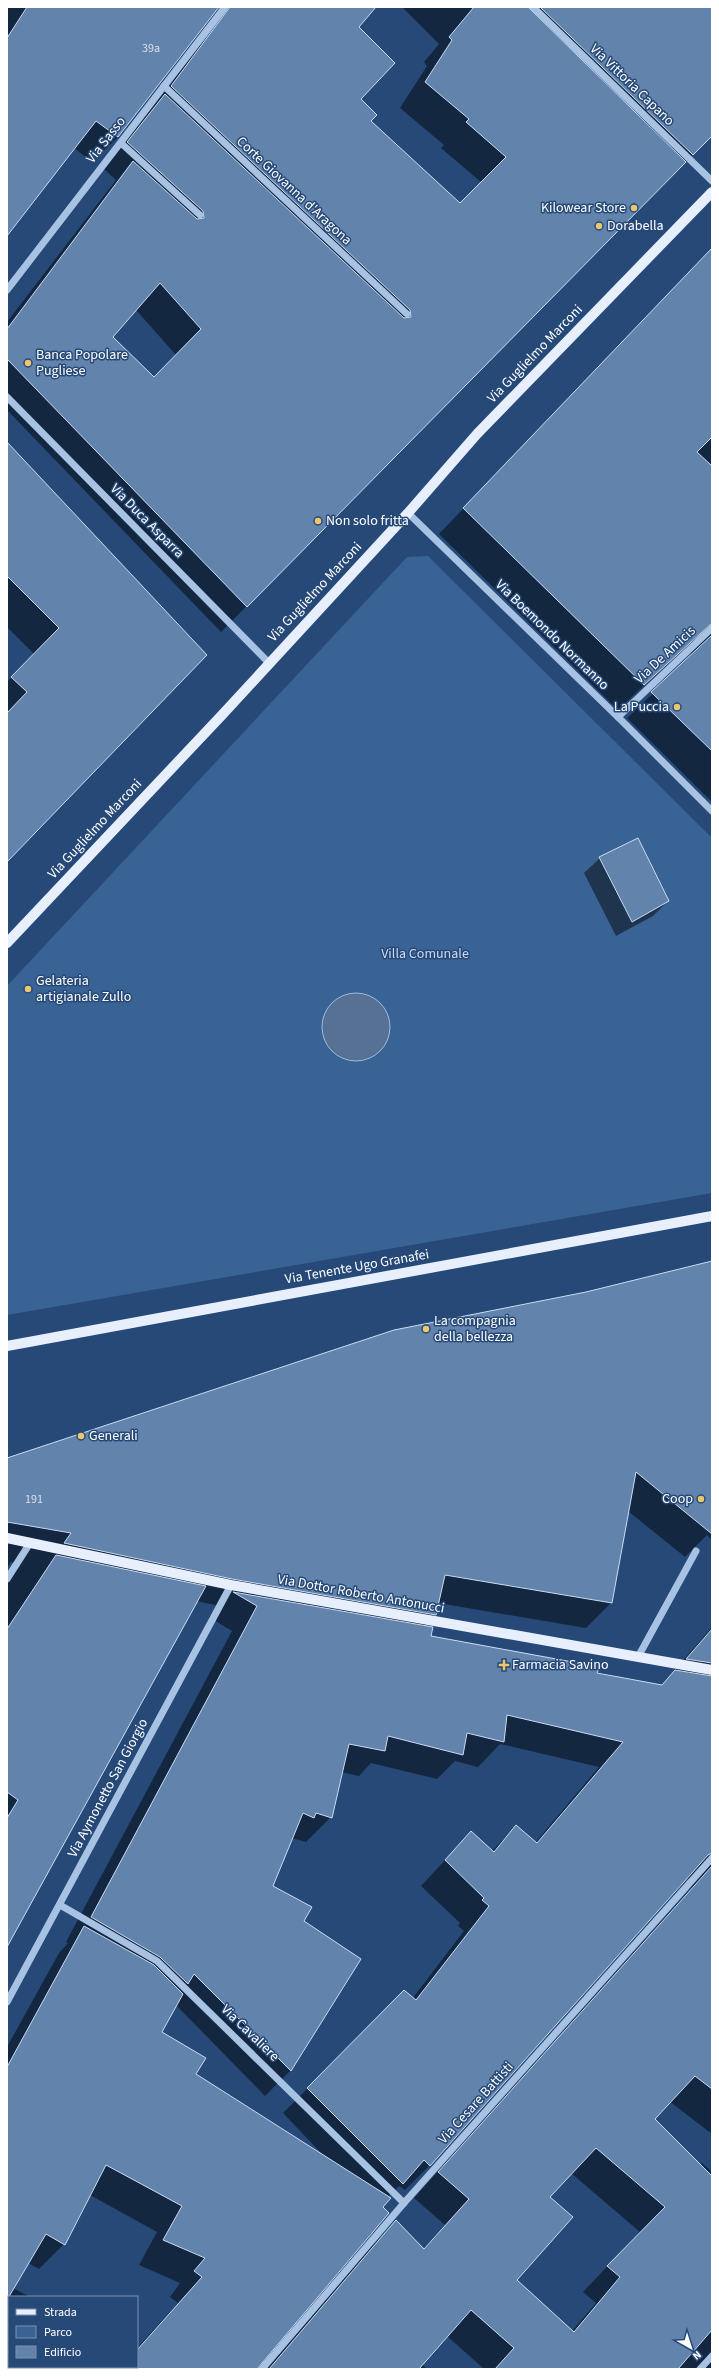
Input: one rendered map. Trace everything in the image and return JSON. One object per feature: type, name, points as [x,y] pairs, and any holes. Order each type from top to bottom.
[{"type":"main road","name":"Via Guglielmo Marconi","points":[[7,943],[408,513],[477,434],[712,192]]},
{"type":"main road","name":"Via Tenente Ugo Granafei","points":[[7,1346],[712,1216]]},
{"type":"main road","name":"Via Dottor Roberto Antonucci","points":[[7,1538],[231,1585],[712,1670]]},
{"type":"street","name":"Via Sasso","points":[[7,290],[225,7]]},
{"type":"street","name":"Via Vittoria Capano","points":[[533,7],[712,181]]},
{"type":"street","name":"Corte Giovanna d'Aragona","points":[[164,86],[407,314]]},
{"type":"street","points":[[121,142],[200,215]]},
{"type":"street","name":"Via Duca Asparra","points":[[7,397],[269,663]]},
{"type":"street","name":"Via Boemondo Normanno","points":[[408,513],[618,717],[712,811]]},
{"type":"street","name":"Via De Amicis","points":[[618,717],[712,628]]},
{"type":"street","points":[[7,1579],[30,1544]]},
{"type":"street","points":[[638,1656],[696,1552]]},
{"type":"street","name":"Via Aymonetto San Giorgio","points":[[7,2002],[231,1585]]},
{"type":"street","name":"Via Cesare Battisti","points":[[262,2369],[404,2203],[712,1858]]},
{"type":"street","name":"Via Cavaliere","points":[[60,1905],[157,1961],[404,2203]]},
{"type":"street","points":[[700,2369],[712,2356]]},
{"type":"green space","name":"Villa Comunale","points":[[428,556],[712,838],[712,1193],[7,1315],[7,986],[407,557]]},
{"type":"shaded area","points":[[356,993],[369,995],[380,1003],[388,1014],[390,1027],[388,1040],[380,1051],[369,1059],[356,1061],[343,1059],[332,1051],[324,1040],[322,1027],[324,1014],[332,1003],[343,995]]},
{"type":"building","points":[[27,7],[219,7],[118,137],[96,121],[7,236],[7,38]]},
{"type":"building","points":[[230,7],[376,7],[359,27],[395,63],[361,99],[377,115],[371,121],[460,203],[506,157],[466,122],[469,119],[425,82],[452,40],[449,37],[474,7],[528,7],[686,162],[247,607],[7,359],[7,329],[133,161],[197,219],[204,218],[203,211],[127,142],[165,94],[404,318],[411,317],[410,310],[171,86]],"holes":[[[160,283],[201,329],[154,377],[113,337]]]},
{"type":"building","points":[[540,7],[712,7],[712,136],[693,155]]},
{"type":"building","points":[[712,248],[712,437],[697,452],[712,466],[712,623],[644,685],[463,508]]},
{"type":"building","points":[[7,442],[207,655],[7,862],[7,713],[27,692],[11,677],[59,628],[7,576]]},
{"type":"building","points":[[712,635],[712,751],[651,692]]},
{"type":"building","points":[[638,838],[669,901],[632,922],[599,857]]},
{"type":"building","points":[[712,1261],[712,1534],[636,1472],[612,1603],[445,1575],[436,1615],[232,1579],[64,1543],[71,1533],[7,1522],[7,1458],[394,1330],[586,1292]]},
{"type":"building","points":[[56,1555],[206,1586],[7,1947],[7,1818],[18,1800],[7,1792],[7,1629]]},
{"type":"building","points":[[233,1592],[433,1627],[431,1636],[600,1667],[597,1673],[662,1685],[675,1670],[712,1676],[712,1853],[708,1855],[430,2166],[424,2160],[403,2184],[307,2088],[404,1990],[416,2000],[489,1906],[482,1900],[484,1898],[445,1860],[471,1831],[494,1852],[516,1825],[537,1843],[623,1742],[507,1715],[504,1742],[467,1733],[463,1755],[388,1736],[385,1751],[349,1744],[332,1818],[316,1813],[314,1818],[303,1813],[273,1886],[312,1907],[304,1921],[361,1959],[291,2071],[194,1974],[188,1984],[160,1957],[91,1917],[257,1606]]},
{"type":"building","points":[[712,1629],[712,1663],[686,1659]]},
{"type":"building","points":[[712,1866],[712,2089],[695,2076],[655,2119],[712,2176],[712,2330],[678,2369],[495,2369],[514,2348],[471,2310],[419,2369],[269,2369],[396,2220],[424,2249],[469,2199],[438,2172]],"holes":[[[596,2148],[665,2207],[607,2266],[620,2277],[574,2332],[517,2280],[573,2217],[550,2197]]]},
{"type":"building","points":[[84,1926],[154,1965],[183,1994],[162,2032],[206,2058],[196,2074],[391,2198],[383,2207],[389,2213],[257,2369],[120,2369],[138,2368],[138,2349],[202,2277],[194,2271],[205,2258],[163,2240],[182,2206],[106,2165],[65,2245],[46,2234],[7,2300],[7,2067]]},
{"type":"place","name":"Kilowear Store","points":[[634,208]]},
{"type":"place","name":"Dorabella","points":[[599,226]]},
{"type":"place","name":"Banca Popolare Pugliese","points":[[28,363]]},
{"type":"place","name":"Non solo fritta","points":[[318,521]]},
{"type":"place","name":"La Puccia","points":[[677,707]]},
{"type":"place","name":"Gelateria artigianale Zullo","points":[[28,989]]},
{"type":"place","name":"La compagnia della bellezza","points":[[426,1329]]},
{"type":"place","name":"Generali","points":[[81,1436]]},
{"type":"place","name":"Coop","points":[[701,1499]]},
{"type":"place","name":"Farmacia Savino","points":[[504,1665]]}]
